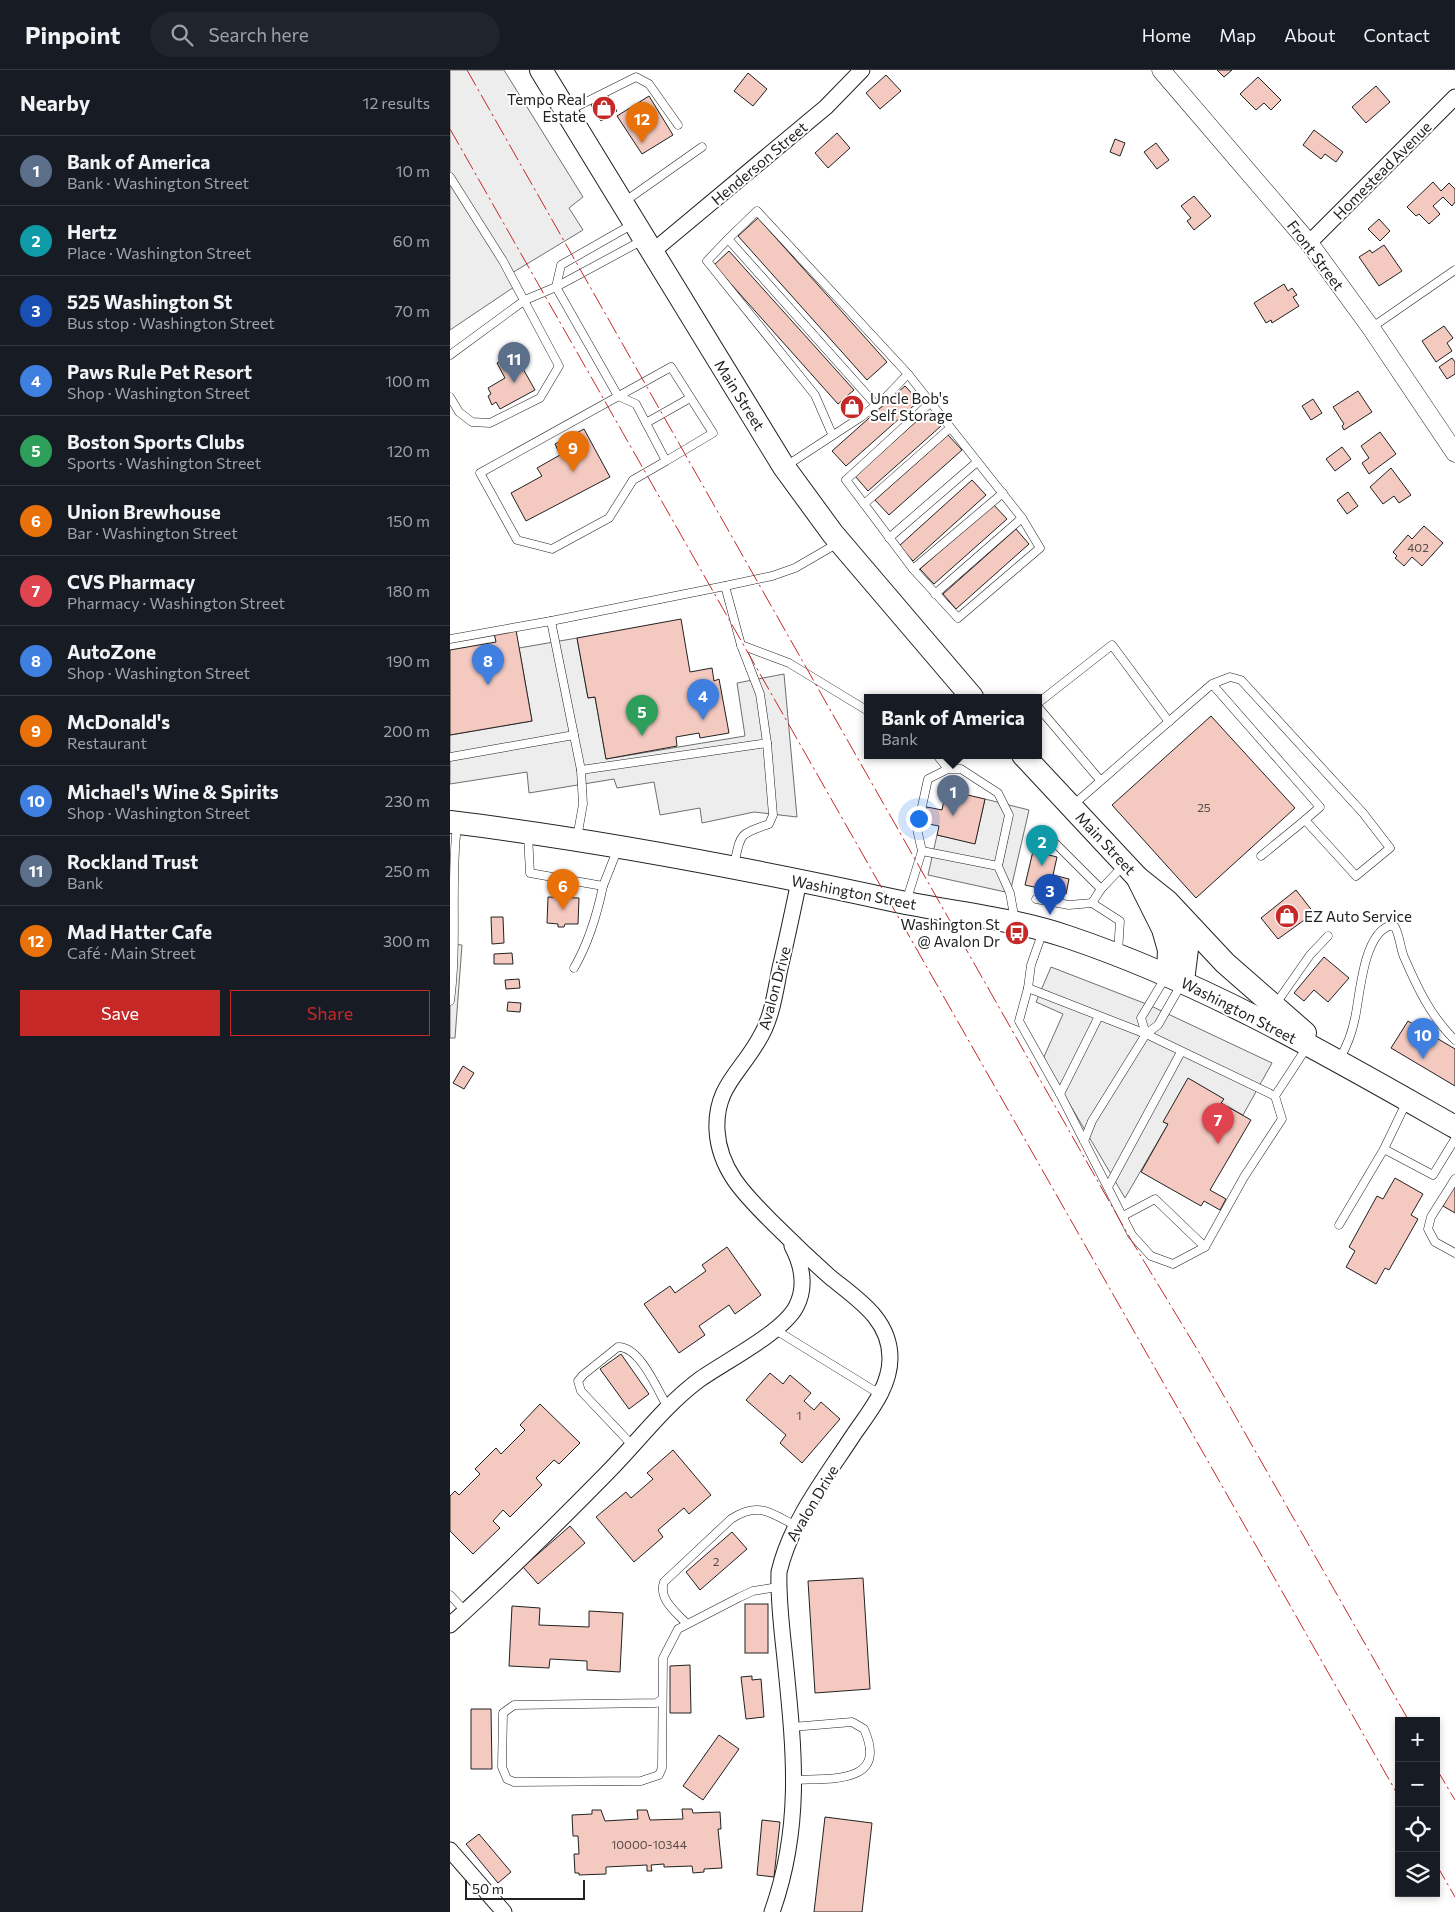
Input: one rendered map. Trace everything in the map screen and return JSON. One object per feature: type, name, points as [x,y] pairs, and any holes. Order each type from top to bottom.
[{"type":"main road","name":"Main Street","points":[[541,70],[784,467],[840,542],[969,694]]},
{"type":"main road","name":"Main Street","points":[[1027,759],[1132,870],[1163,929],[1170,950],[1175,978]]},
{"type":"main road","name":"Washington Street","points":[[453,822],[734,867],[905,903],[1043,929],[1175,978],[1339,1060],[1455,1127]]},
{"type":"main road","points":[[1132,870],[1179,912],[1225,963],[1274,1007],[1339,1060]]},
{"type":"main road","points":[[1175,978],[1188,941],[1179,912]]},
{"type":"street","name":"Henderson Street","points":[[643,238],[826,107],[862,70]]},
{"type":"street","name":"Front Street","points":[[1161,70],[1309,243],[1371,328],[1455,453]]},
{"type":"street","name":"Homestead Avenue","points":[[1309,243],[1455,97]]},
{"type":"street","name":"Avalon Drive","points":[[772,1912],[782,1886],[792,1834],[794,1780],[792,1727],[778,1588],[779,1572],[784,1551],[796,1526],[884,1389],[890,1358],[888,1341],[881,1325],[859,1299],[831,1277],[788,1238],[750,1201],[733,1180],[721,1150],[717,1133],[720,1097],[729,1079],[754,1048],[766,1025],[800,881]]},
{"type":"street","name":"Avalon Drive","points":[[450,1625],[633,1446],[668,1408],[700,1379],[790,1316],[801,1292],[803,1278],[800,1265],[788,1238]]},
{"type":"street","points":[[450,1850],[504,1912]]},
{"type":"lane","points":[[566,112],[636,78],[650,84],[678,125]]},
{"type":"lane","points":[[622,203],[702,147]]},
{"type":"lane","points":[[450,177],[525,300],[559,366],[540,398],[490,423],[472,422],[459,412],[450,398]]},
{"type":"lane","points":[[832,434],[815,395],[707,262],[757,211],[908,374],[1022,518],[1040,548],[958,618],[913,568],[846,480],[930,403]]},
{"type":"lane","points":[[643,238],[562,264],[556,287],[618,396],[636,404],[666,461]]},
{"type":"lane","points":[[450,355],[525,300],[556,287],[643,238]]},
{"type":"lane","points":[[728,239],[876,405]]},
{"type":"lane","points":[[1371,328],[1455,270]]},
{"type":"lane","points":[[671,367],[690,398],[713,434],[633,480],[609,518],[552,549],[517,540],[480,473],[671,367]]},
{"type":"lane","points":[[784,467],[876,405],[908,374]]},
{"type":"lane","points":[[646,424],[690,398]]},
{"type":"lane","points":[[864,504],[950,428]]},
{"type":"lane","points":[[889,538],[977,462]]},
{"type":"lane","points":[[913,568],[1002,493]]},
{"type":"lane","points":[[935,594],[1022,518]]},
{"type":"lane","points":[[450,639],[551,621],[772,576],[795,568],[840,542]]},
{"type":"lane","points":[[725,586],[740,644],[760,694],[767,743],[773,815],[769,824],[743,833],[739,839],[734,867]]},
{"type":"lane","points":[[551,621],[581,770],[583,804],[577,841]]},
{"type":"lane","points":[[740,644],[789,663],[864,709]]},
{"type":"lane","points":[[1042,700],[1112,646],[1169,722]]},
{"type":"lane","points":[[1072,807],[1100,780],[1212,684],[1230,677],[1241,680],[1363,813],[1390,848],[1356,876],[1305,820]]},
{"type":"lane","points":[[1212,684],[1320,807],[1261,856]]},
{"type":"lane","points":[[1042,712],[1100,780]]},
{"type":"lane","points":[[450,758],[574,735]]},
{"type":"lane","points":[[581,770],[767,743]]},
{"type":"lane","points":[[941,759],[948,769]]},
{"type":"lane","points":[[905,903],[922,851],[917,829],[928,779],[948,769],[961,769],[998,793],[1009,815],[998,866],[1010,894],[1015,923]]},
{"type":"lane","points":[[450,1002],[454,972],[451,860],[453,822]]},
{"type":"lane","points":[[528,834],[530,873],[603,886]]},
{"type":"lane","points":[[1054,841],[1101,889]]},
{"type":"lane","points":[[574,968],[597,915],[603,886],[618,847]]},
{"type":"lane","points":[[922,851],[998,866]]},
{"type":"lane","points":[[1092,903],[1101,889],[1132,870]]},
{"type":"lane","points":[[1036,899],[1069,905],[1092,903],[1120,921],[1117,955]]},
{"type":"lane","points":[[1339,1060],[1350,1039],[1364,965],[1379,932],[1389,926],[1395,928],[1399,936],[1403,954],[1423,997],[1443,1029],[1455,1040]]},
{"type":"lane","points":[[1028,988],[1146,1034],[1275,1096],[1282,1119],[1244,1177],[1205,1247],[1172,1264],[1151,1256],[1132,1235],[1060,1094],[1019,1021],[1028,988],[1031,966],[1043,929]]},
{"type":"lane","points":[[1274,1007],[1310,955],[1328,936]]},
{"type":"lane","points":[[1146,1034],[1141,1018],[1175,978]]},
{"type":"lane","points":[[1084,1141],[1092,1122],[1146,1034],[1158,1025],[1175,978]]},
{"type":"lane","points":[[1060,1094],[1099,1016]]},
{"type":"lane","points":[[1275,1096],[1308,1045]]},
{"type":"lane","points":[[1108,1187],[1181,1052]]},
{"type":"lane","points":[[1340,1225],[1384,1149],[1407,1100]]},
{"type":"lane","points":[[1384,1149],[1433,1175],[1455,1139]]},
{"type":"lane","points":[[1455,1179],[1431,1217],[1428,1229],[1436,1242],[1455,1253]]},
{"type":"lane","points":[[1123,1216],[1155,1199],[1205,1247]]},
{"type":"lane","points":[[774,1329],[873,1390],[884,1389]]},
{"type":"lane","points":[[633,1446],[581,1391],[578,1380],[618,1347],[630,1348],[638,1356],[668,1408]]},
{"type":"lane","points":[[686,1623],[669,1605],[663,1595],[662,1588],[664,1582],[731,1519],[743,1511],[756,1508],[767,1511],[796,1526]]},
{"type":"lane","points":[[662,1700],[656,1703],[514,1705],[503,1713],[502,1767],[504,1774],[514,1782],[642,1781],[658,1775],[662,1768],[663,1658],[678,1629],[686,1623],[753,1591],[778,1588]]},
{"type":"lane","points":[[450,1595],[465,1611]]},
{"type":"lane","points":[[792,1727],[852,1722],[864,1729],[870,1750],[870,1762],[866,1769],[856,1774],[794,1780]]},
{"type":"shaded area","points":[[450,70],[504,70],[583,197],[569,208],[583,230],[507,276],[514,287],[450,330]]},
{"type":"shaded area","points":[[577,638],[588,698],[595,697],[606,759],[745,736],[737,683],[784,674],[797,817],[754,812],[702,823],[700,808],[660,815],[654,782],[617,788],[614,779],[529,793],[527,772],[450,784],[450,735],[532,721],[519,648]]},
{"type":"shaded area","points":[[985,799],[1029,810],[1010,893],[928,875],[937,835],[975,843]]},
{"type":"shaded area","points":[[450,944],[462,945],[455,1038],[450,1038]]},
{"type":"shaded area","points":[[1051,967],[1149,1005],[1272,1063],[1243,1115],[1221,1103],[1223,1099],[1189,1079],[1164,1122],[1168,1124],[1125,1198],[1043,1059],[1063,1014],[1036,1002]]},
{"type":"building","points":[[1217,70],[1232,70],[1224,77]]},
{"type":"building","points":[[748,73],[767,89],[753,106],[734,91]]},
{"type":"building","points":[[886,75],[901,91],[880,109],[866,93]]},
{"type":"building","points":[[1258,77],[1281,100],[1271,110],[1264,103],[1256,110],[1240,94]]},
{"type":"building","points":[[1376,86],[1390,102],[1366,123],[1352,107]]},
{"type":"building","name":"Tempo Real Estate","points":[[607,94],[617,111],[601,121],[591,105]]},
{"type":"building","points":[[649,96],[673,135],[642,154],[617,116]]},
{"type":"building","points":[[1314,130],[1343,152],[1336,162],[1325,154],[1321,159],[1303,145]]},
{"type":"building","points":[[837,133],[850,148],[828,168],[815,153]]},
{"type":"building","points":[[1115,139],[1125,143],[1120,156],[1110,152]]},
{"type":"building","points":[[1156,143],[1169,160],[1157,169],[1144,152]]},
{"type":"building","points":[[1433,182],[1441,191],[1449,183],[1455,189],[1455,202],[1452,206],[1443,197],[1433,206],[1440,214],[1429,224],[1419,214],[1416,216],[1407,207]]},
{"type":"building","points":[[1194,196],[1211,216],[1194,230],[1187,221],[1191,218],[1181,206]]},
{"type":"building","points":[[758,218],[887,362],[867,380],[738,236]]},
{"type":"building","points":[[1379,219],[1390,231],[1380,241],[1368,229]]},
{"type":"building","points":[[1384,245],[1402,271],[1379,286],[1359,257],[1370,250],[1372,253]]},
{"type":"building","points":[[729,251],[854,390],[838,404],[714,265]]},
{"type":"building","points":[[1284,284],[1288,291],[1292,288],[1297,295],[1293,297],[1299,306],[1272,323],[1271,320],[1266,323],[1254,303]]},
{"type":"building","points":[[1444,326],[1453,338],[1447,343],[1452,351],[1436,362],[1422,341]]},
{"type":"building","points":[[510,356],[518,370],[522,367],[535,390],[500,409],[496,402],[492,405],[488,396],[491,394],[488,388],[505,378],[497,363]]},
{"type":"building","points":[[1452,358],[1455,362],[1455,374],[1447,379],[1439,367]]},
{"type":"building","points":[[905,386],[919,401],[846,466],[832,451]]},
{"type":"building","points":[[1358,391],[1372,412],[1344,430],[1342,426],[1344,424],[1333,407]]},
{"type":"building","points":[[1313,399],[1322,413],[1311,420],[1302,406]]},
{"type":"building","points":[[928,411],[941,426],[868,491],[855,476]]},
{"type":"building","points":[[584,429],[610,477],[526,521],[511,493],[542,476],[537,468],[560,455],[555,444]]},
{"type":"building","points":[[1380,432],[1396,454],[1369,474],[1362,463],[1369,458],[1361,446]]},
{"type":"building","points":[[948,435],[962,450],[889,515],[875,500]]},
{"type":"building","points":[[1342,447],[1351,459],[1335,471],[1326,459]]},
{"type":"building","points":[[1391,468],[1411,495],[1399,503],[1394,496],[1383,504],[1370,487]]},
{"type":"building","points":[[972,480],[986,495],[913,561],[899,546]]},
{"type":"building","points":[[1348,492],[1358,506],[1347,514],[1337,500]]},
{"type":"building","points":[[993,504],[1007,519],[934,584],[920,569]]},
{"type":"building","points":[[1424,526],[1443,543],[1422,566],[1412,557],[1404,566],[1395,558],[1397,556],[1393,552],[1408,535],[1412,539]]},
{"type":"building","points":[[1016,529],[1029,544],[956,609],[943,594]]},
{"type":"building","points":[[681,619],[690,672],[712,668],[714,681],[719,679],[729,733],[700,738],[699,733],[676,737],[677,746],[606,759],[595,697],[588,698],[577,638]]},
{"type":"building","points":[[516,630],[532,721],[450,735],[450,650],[496,642],[494,633]]},
{"type":"building","points":[[1211,716],[1295,808],[1196,898],[1112,805]]},
{"type":"building","points":[[946,790],[985,799],[975,844],[937,835],[939,826],[923,823],[927,807],[942,810]]},
{"type":"building","points":[[1033,851],[1057,857],[1053,875],[1069,879],[1066,894],[1025,885]]},
{"type":"building","name":"EZ Auto Service","points":[[1296,890],[1314,913],[1278,939],[1261,918]]},
{"type":"building","points":[[548,897],[579,898],[578,924],[565,924],[564,927],[558,927],[558,924],[547,923]]},
{"type":"building","points":[[491,917],[503,917],[504,943],[492,944]]},
{"type":"building","points":[[512,953],[513,964],[494,964],[494,954]]},
{"type":"building","points":[[1324,957],[1349,978],[1328,1002],[1314,990],[1304,1001],[1294,993]]},
{"type":"building","points":[[519,979],[520,988],[506,989],[505,980]]},
{"type":"building","points":[[508,1002],[521,1003],[520,1012],[507,1011]]},
{"type":"building","points":[[1408,1021],[1455,1049],[1455,1086],[1391,1048]]},
{"type":"building","points":[[463,1066],[474,1073],[464,1089],[453,1083]]},
{"type":"building","points":[[1188,1078],[1224,1099],[1221,1103],[1251,1120],[1210,1190],[1226,1199],[1220,1210],[1204,1201],[1201,1206],[1141,1172],[1168,1124],[1163,1122]]},
{"type":"building","points":[[1395,1178],[1423,1194],[1411,1215],[1418,1219],[1389,1270],[1385,1268],[1376,1284],[1346,1267],[1355,1251],[1349,1247],[1377,1196],[1383,1199]]},
{"type":"building","points":[[1455,1185],[1455,1213],[1443,1206]]},
{"type":"building","points":[[727,1247],[761,1295],[735,1314],[729,1305],[699,1326],[705,1335],[679,1353],[644,1304],[670,1286],[675,1293],[706,1271],[702,1265]]},
{"type":"building","points":[[621,1354],[649,1394],[629,1409],[600,1369]]},
{"type":"building","points":[[770,1373],[783,1384],[790,1375],[811,1393],[804,1401],[814,1410],[821,1402],[840,1419],[802,1463],[780,1443],[786,1435],[746,1400]]},
{"type":"building","points":[[540,1404],[580,1443],[559,1464],[554,1460],[536,1478],[542,1485],[510,1517],[503,1510],[493,1521],[500,1528],[473,1554],[450,1531],[450,1496],[455,1491],[459,1495],[480,1474],[475,1469],[496,1448],[501,1454],[525,1430],[520,1425]]},
{"type":"building","points":[[673,1450],[711,1495],[689,1514],[684,1508],[658,1530],[663,1537],[634,1562],[596,1517],[626,1492],[631,1498],[653,1479],[647,1473]]},
{"type":"building","points":[[570,1526],[585,1543],[538,1584],[523,1567]]},
{"type":"building","points":[[732,1532],[747,1549],[700,1590],[686,1572]]},
{"type":"building","points":[[863,1578],[870,1689],[815,1693],[808,1581]]},
{"type":"building","points":[[745,1604],[768,1604],[768,1653],[745,1653]]},
{"type":"building","points":[[512,1606],[540,1608],[539,1625],[589,1627],[589,1611],[623,1613],[620,1672],[587,1670],[587,1661],[550,1659],[549,1668],[509,1666]]},
{"type":"building","points":[[690,1665],[691,1713],[670,1713],[670,1666]]},
{"type":"building","points":[[752,1676],[752,1680],[761,1679],[764,1717],[746,1719],[741,1677]]},
{"type":"building","points":[[471,1709],[491,1709],[492,1769],[471,1769]]},
{"type":"building","points":[[719,1735],[739,1749],[703,1800],[683,1786]]},
{"type":"building","points":[[682,1809],[692,1809],[693,1813],[720,1812],[721,1829],[718,1829],[722,1868],[704,1869],[704,1872],[693,1873],[692,1866],[664,1867],[664,1864],[651,1865],[652,1871],[647,1871],[647,1865],[606,1867],[606,1874],[579,1875],[579,1873],[575,1873],[574,1854],[579,1854],[578,1836],[573,1836],[572,1815],[592,1814],[592,1810],[601,1810],[605,1821],[638,1819],[637,1810],[647,1810],[650,1820],[683,1819]]},
{"type":"building","points":[[825,1817],[872,1823],[862,1912],[814,1912]]},
{"type":"building","points":[[762,1820],[780,1822],[774,1877],[757,1875]]},
{"type":"building","points":[[479,1834],[511,1872],[498,1883],[466,1844]]},
{"type":"power","points":[[467,70],[1130,1238],[1200,1354],[1407,1717]]},
{"type":"power","points":[[450,129],[1395,1790]]},
{"type":"power","points":[[1440,1775],[1455,1800]]},
{"type":"power","points":[[1440,1871],[1455,1897]]},
{"type":"place","name":"Tempo Real Estate","points":[[604,108]]},
{"type":"place","name":"Mad Hatter Cafe","points":[[642,143]]},
{"type":"place","name":"Rockland Trust","points":[[514,383]]},
{"type":"place","name":"Uncle Bob's Self Storage","points":[[852,407]]},
{"type":"place","name":"McDonald's","points":[[573,472]]},
{"type":"place","name":"AutoZone","points":[[488,685]]},
{"type":"place","name":"Paws Rule Pet Resort","points":[[703,720]]},
{"type":"place","name":"Boston Sports Clubs","points":[[642,736]]},
{"type":"place","name":"Bank of America","points":[[953,816]]},
{"type":"place","name":"Hertz","points":[[1042,866]]},
{"type":"place","name":"Union Brewhouse","points":[[563,910]]},
{"type":"place","name":"525 Washington St","points":[[1050,915]]},
{"type":"place","name":"EZ Auto Service","points":[[1287,916]]},
{"type":"place","name":"Washington St @ Avalon Dr","points":[[1017,933]]},
{"type":"place","name":"Michael's Wine & Spirits","points":[[1423,1059]]},
{"type":"place","name":"CVS Pharmacy","points":[[1218,1144]]}]
